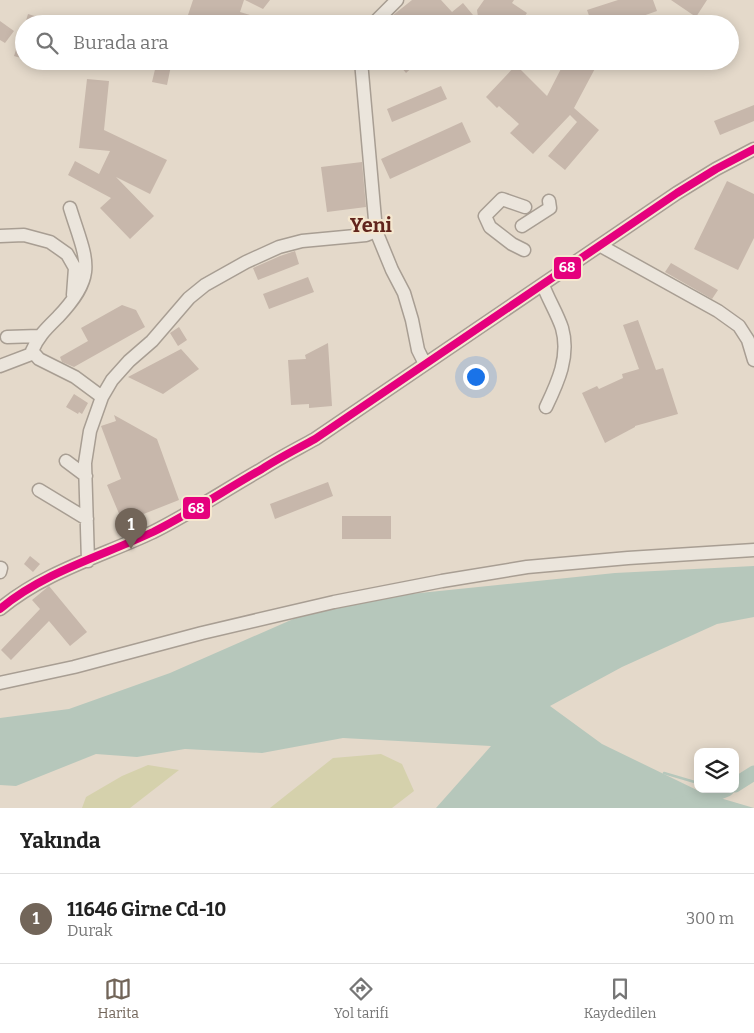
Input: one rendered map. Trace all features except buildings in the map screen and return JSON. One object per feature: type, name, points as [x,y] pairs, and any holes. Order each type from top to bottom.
[{"type":"street","points":[[382,15],[397,0]]},
{"type":"street","points":[[362,70],[376,231],[404,293],[418,350],[425,364]]},
{"type":"street","points":[[0,609],[26,590],[153,532],[204,505],[262,468],[327,432],[716,169],[754,149]]},
{"type":"street","points":[[524,207],[502,199],[485,216],[490,227],[512,244],[524,250]]},
{"type":"street","points":[[522,226],[550,208],[549,201]]},
{"type":"street","points":[[70,208],[86,261],[83,283],[71,303],[36,339],[32,351],[38,359],[75,377],[102,397]]},
{"type":"street","points":[[88,561],[85,463],[90,431],[102,397],[112,380],[129,361],[152,341],[189,298],[204,285],[246,262],[279,247],[302,241],[366,235],[376,231]]},
{"type":"street","points":[[0,236],[24,235],[50,242],[67,254],[75,268],[75,284],[71,303]]},
{"type":"street","points":[[601,246],[718,311],[739,326],[748,340],[754,360]]},
{"type":"street","points":[[542,285],[562,328],[565,348],[563,367],[557,385],[546,407]]},
{"type":"street","points":[[7,337],[39,336]]},
{"type":"street","points":[[0,366],[34,353]]},
{"type":"street","points":[[66,461],[86,476]]},
{"type":"street","points":[[66,506],[86,489]]},
{"type":"street","points":[[39,490],[87,519]]},
{"type":"street","points":[[0,683],[74,668],[202,633],[334,602],[442,581],[527,567],[754,550]]},
{"type":"shaded area","points":[[754,566],[754,617],[717,624],[622,667],[550,706],[602,744],[694,789],[694,793],[703,793],[754,808],[436,808],[491,746],[343,738],[262,753],[185,749],[137,757],[96,754],[16,786],[0,785],[0,718],[69,709],[170,673],[332,602],[615,573]]},
{"type":"shaded area","points":[[381,754],[402,764],[414,791],[392,808],[270,808],[333,758]]},
{"type":"shaded area","points":[[148,765],[179,770],[130,808],[82,808],[86,797],[122,776]]},
{"type":"waterway","points":[[664,773],[694,782]]},
{"type":"waterway","points":[[739,782],[754,773]]},
{"type":"waterway","points":[[668,808],[717,793]]},
{"type":"transit line","name":"68","points":[[0,609],[17,596],[54,575],[167,525],[315,439],[677,193],[754,149]]},
{"type":"place","name":"11646 Girne Cd-10","points":[[131,549]]},
{"type":"district","name":"Yeni","points":[[371,225]]}]
